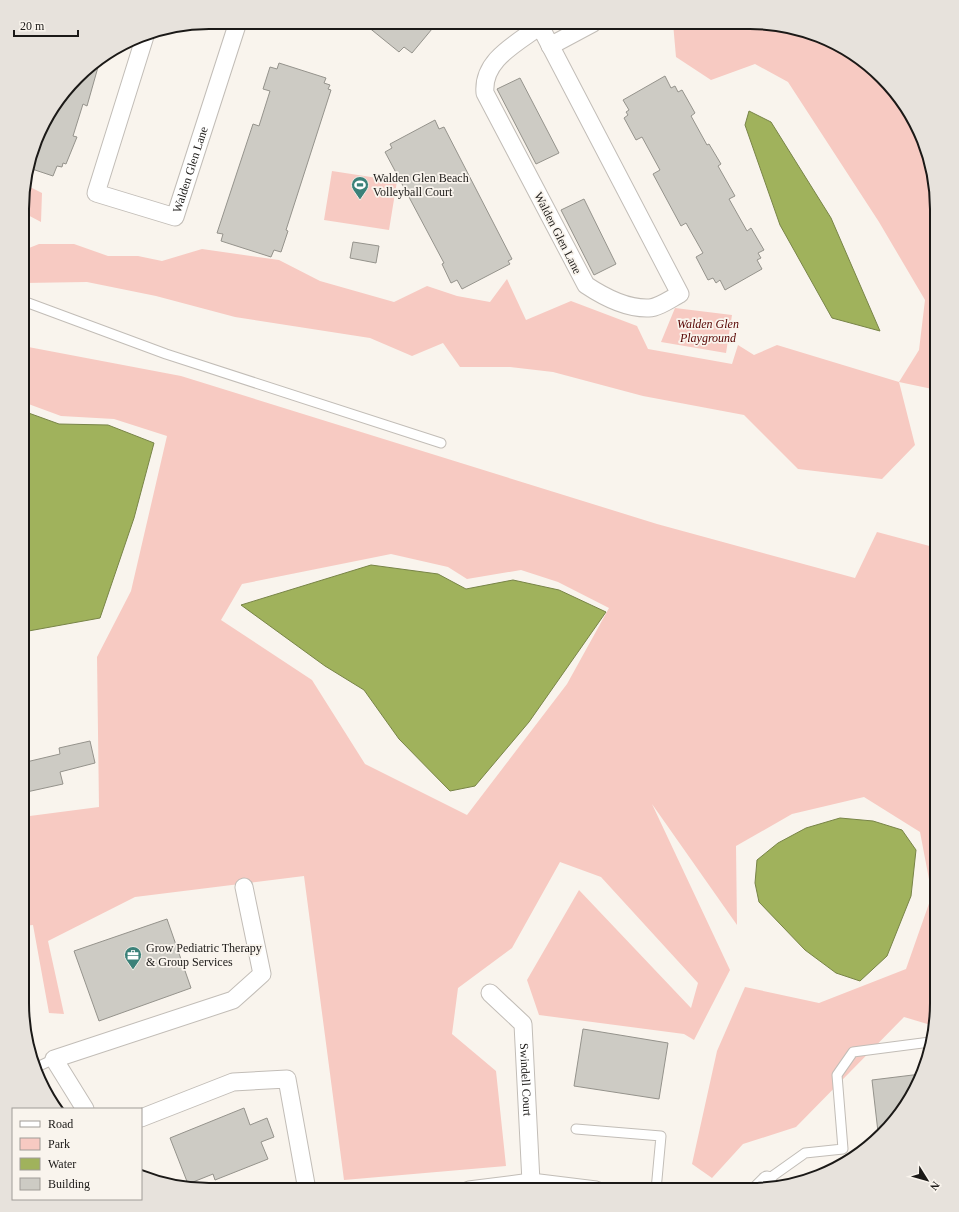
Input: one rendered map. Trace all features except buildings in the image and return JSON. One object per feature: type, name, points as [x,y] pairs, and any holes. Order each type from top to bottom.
[{"type":"street","name":"Walden Glen Lane","points":[[143,42],[96,193],[175,216],[236,29]]},
{"type":"street","name":"Walden Glen Lane","points":[[533,29],[498,57],[491,65],[484,84],[485,93],[586,285],[602,296],[624,304],[650,308],[680,294],[540,29]]},
{"type":"street","points":[[550,46],[582,29]]},
{"type":"street","points":[[84,1108],[54,1059],[233,1000],[262,974],[244,887]]},
{"type":"street","name":"Swindell Court","points":[[490,993],[524,1024],[531,1182]]},
{"type":"street","points":[[142,1118],[233,1082],[287,1079],[306,1183]]},
{"type":"street","points":[[523,1183],[535,1183]]},
{"type":"lane","points":[[29,303],[166,354],[441,443]]},
{"type":"lane","points":[[771,1181],[805,1153],[843,1149],[837,1075],[854,1052],[926,1043]]},
{"type":"lane","points":[[41,1065],[54,1059]]},
{"type":"lane","points":[[576,1128],[661,1136],[657,1183]]},
{"type":"green space","points":[[674,29],[762,29],[785,32],[819,43],[850,59],[869,74],[885,90],[900,109],[911,129],[920,151],[927,174],[930,197],[930,389],[899,382],[919,350],[925,300],[879,222],[788,82],[755,64],[711,80],[676,57]]},
{"type":"green space","name":"Walden Glen Beach Volleyball Court","points":[[332,171],[397,181],[389,230],[324,220]]},
{"type":"green space","points":[[31,187],[42,193],[41,222],[29,216]]},
{"type":"green space","points":[[39,244],[74,244],[108,256],[138,256],[162,261],[202,249],[279,260],[320,281],[394,302],[427,286],[457,296],[490,302],[507,279],[526,320],[571,301],[637,326],[648,349],[732,364],[738,345],[754,355],[777,345],[899,382],[915,445],[882,479],[798,469],[744,415],[643,396],[553,372],[510,367],[460,367],[443,343],[412,356],[370,338],[235,317],[156,296],[87,282],[29,283],[29,248]]},
{"type":"green space","name":"Walden Glen Playground","points":[[675,308],[732,315],[726,353],[661,342]]},
{"type":"green space","points":[[29,347],[181,376],[657,524],[855,578],[877,532],[930,546],[930,884],[920,832],[864,797],[792,814],[736,846],[737,925],[652,804],[730,970],[694,1040],[684,1034],[539,1015],[527,980],[579,890],[691,1008],[698,983],[601,877],[560,862],[512,948],[458,988],[452,1034],[496,1071],[506,1166],[344,1180],[304,876],[135,897],[48,941],[64,1014],[49,1013],[33,925],[29,925],[29,816],[99,807],[97,657],[131,591],[167,436],[114,419],[61,416],[29,404]],"holes":[[[391,554],[448,567],[467,579],[521,570],[558,582],[609,608],[567,684],[467,815],[365,764],[312,680],[221,620],[242,584]]]},
{"type":"green space","points":[[930,901],[930,1015],[928,1024],[904,1017],[796,1127],[743,1144],[712,1178],[692,1164],[717,1051],[745,987],[819,1003],[906,969]]},
{"type":"water","points":[[749,111],[771,122],[831,218],[880,331],[832,318],[780,225],[745,125]]},
{"type":"water","points":[[29,413],[59,424],[108,425],[154,443],[134,518],[100,618],[29,631]]},
{"type":"water","points":[[371,565],[438,574],[466,589],[513,580],[559,590],[606,612],[529,722],[475,786],[450,791],[399,739],[364,690],[325,666],[241,605]]},
{"type":"water","points":[[840,818],[873,821],[902,830],[916,850],[911,896],[887,956],[860,981],[836,973],[805,950],[759,902],[755,883],[757,860],[778,843],[806,828]]},
{"type":"place","name":"Walden Glen Beach Volleyball Court","points":[[360,200]]},
{"type":"place","name":"Grow Pediatric Therapy & Group Services","points":[[133,970]]}]
